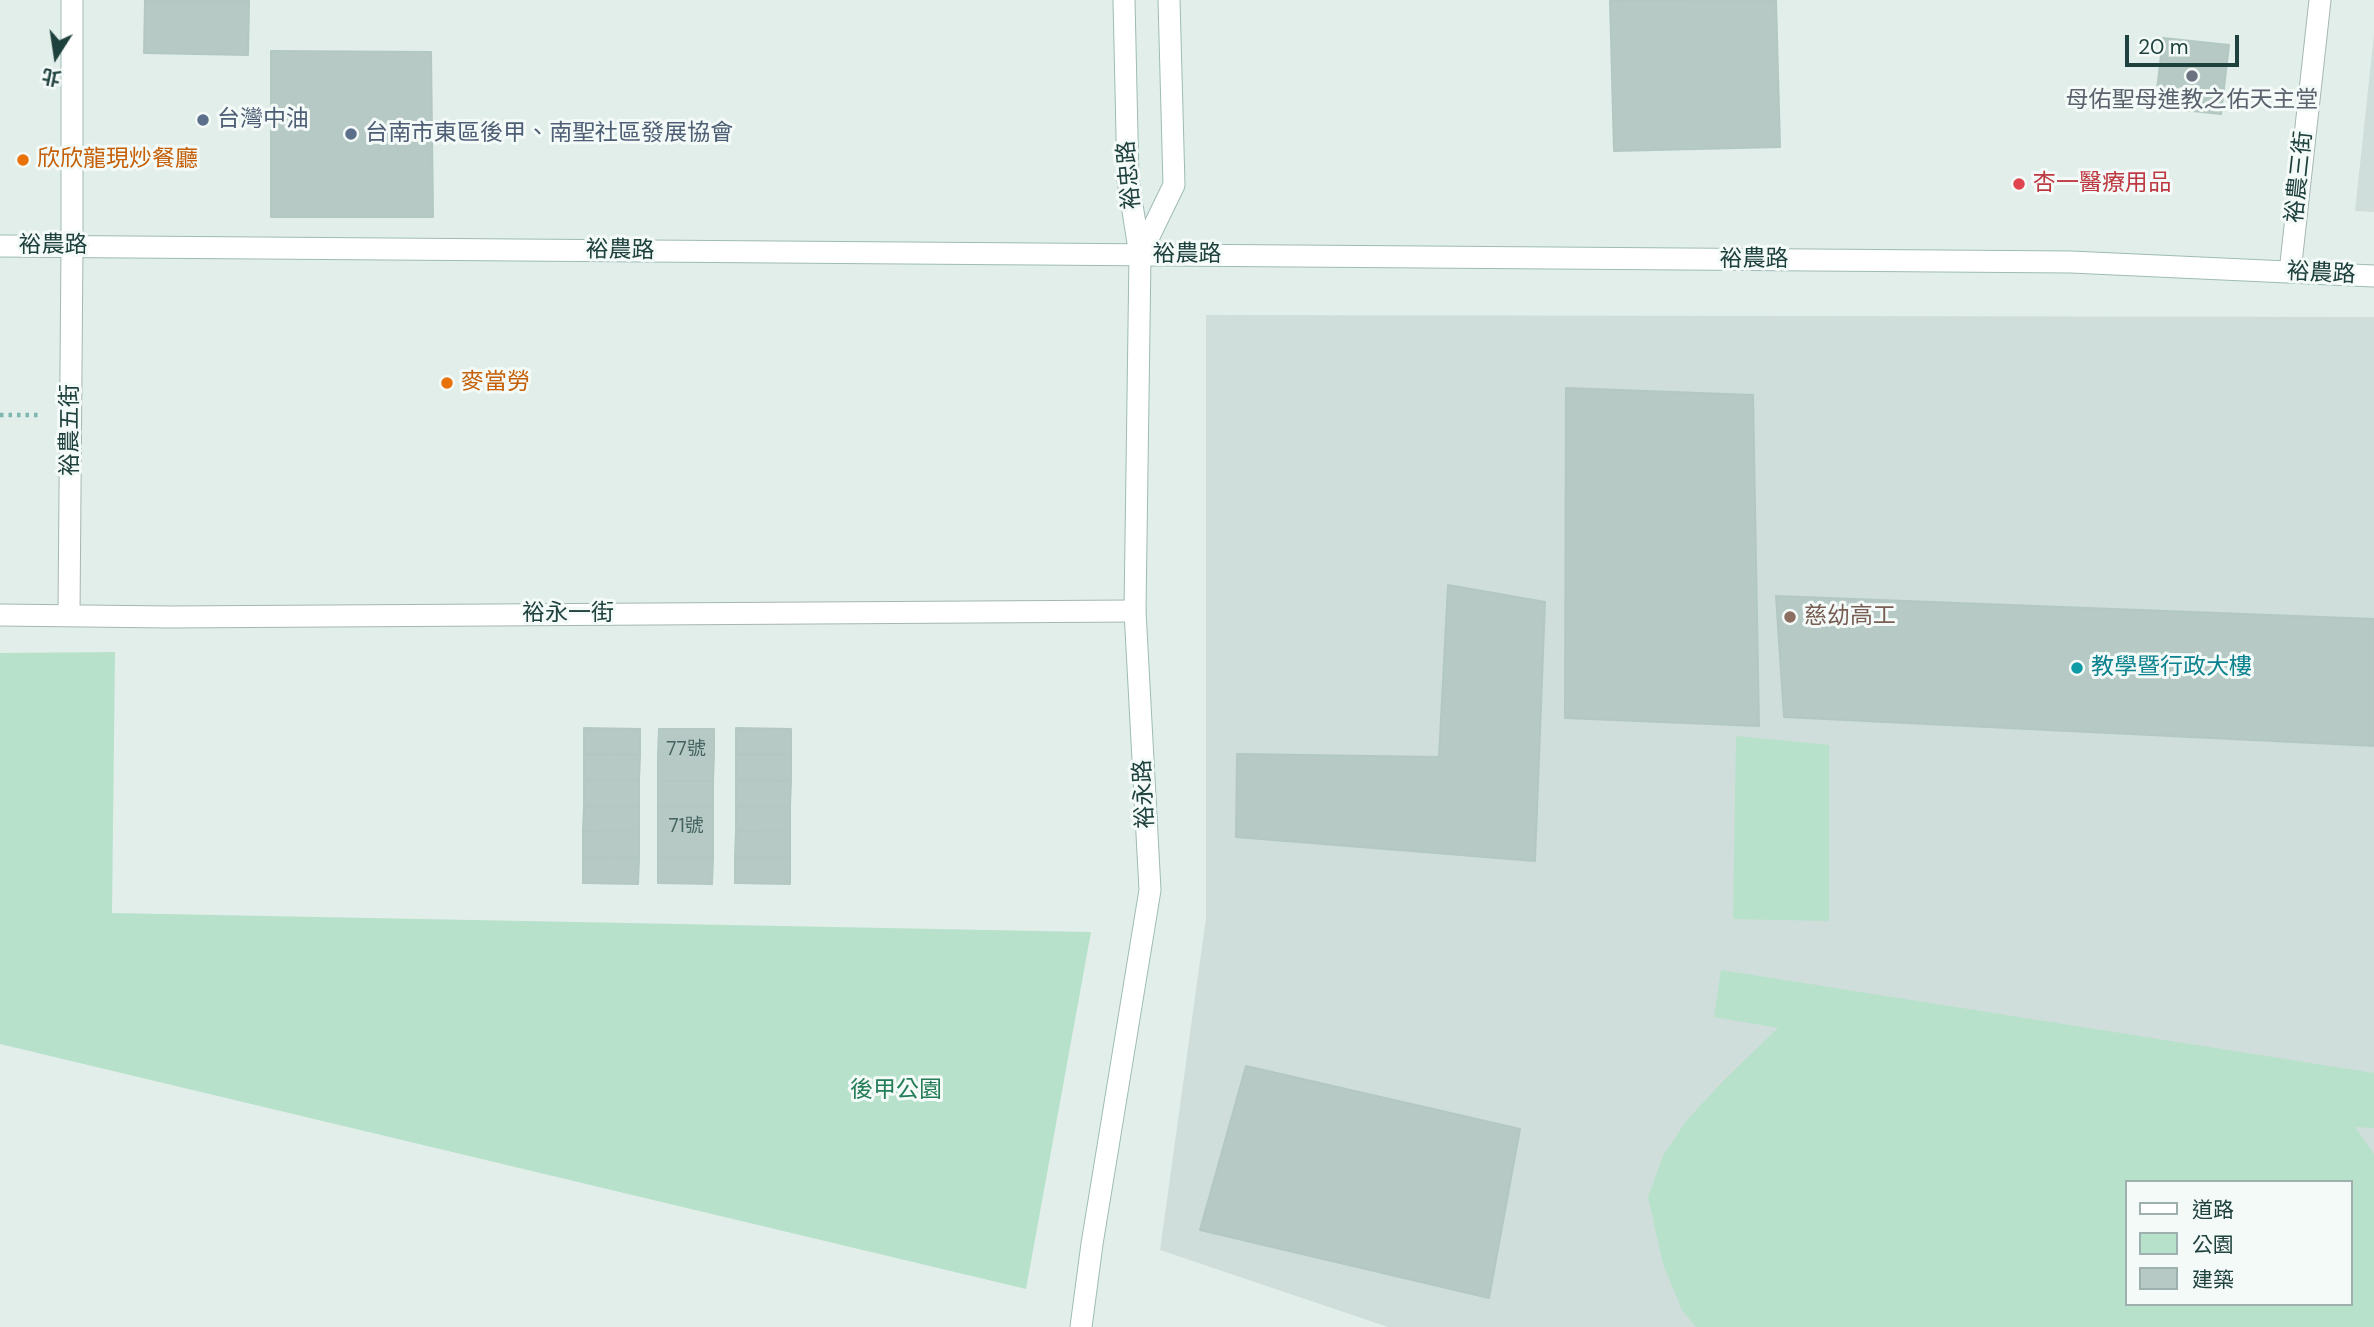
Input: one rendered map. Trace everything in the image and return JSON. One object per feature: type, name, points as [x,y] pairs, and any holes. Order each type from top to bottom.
[{"type":"street","name":"裕農五街","points":[[69,614],[72,0]]},
{"type":"street","name":"裕忠路","points":[[1124,0],[1128,180],[1140,255]]},
{"type":"street","name":"裕忠路","points":[[1140,255],[1174,185],[1169,0]]},
{"type":"street","name":"裕農三街","points":[[2290,272],[2320,0]]},
{"type":"street","name":"裕農路","points":[[0,246],[2071,262],[2374,276]]},
{"type":"street","name":"裕永路","points":[[1081,1327],[1150,890],[1135,611],[1140,255]]},
{"type":"street","name":"裕永一街","points":[[0,615],[170,617],[1135,611]]},
{"type":"path","points":[[0,415],[71,414]]},
{"type":"shaded area","points":[[2374,34],[2374,212],[2355,211]]},
{"type":"shaded area","name":"慈幼高工","points":[[1206,315],[2374,317],[2374,1327],[1388,1327],[1160,1250],[1206,918]]},
{"type":"green space","name":"後甲公園","points":[[115,652],[112,913],[1091,932],[1026,1289],[0,1044],[0,653]]},
{"type":"green space","points":[[1736,736],[1829,745],[1829,921],[1733,919]]},
{"type":"green space","points":[[1721,970],[2374,1073],[2374,1128],[2355,1127],[2374,1154],[2374,1327],[1696,1327],[1682,1310],[1663,1264],[1648,1197],[1663,1156],[1687,1120],[1778,1028],[1714,1017]]},
{"type":"building","points":[[249,0],[249,2],[145,1]]},
{"type":"building","points":[[1776,0],[1780,147],[1614,151],[1610,1]]},
{"type":"building","points":[[145,1],[249,2],[248,55],[144,53]]},
{"type":"building","name":"母佑聖母進教之佑天主堂","points":[[2163,38],[2229,45],[2221,114],[2155,107]]},
{"type":"building","name":"台南市東區後甲、南聖社區發展協會","points":[[271,51],[431,52],[433,217],[271,217]]},
{"type":"building","points":[[1566,388],[1753,395],[1759,726],[1565,718]]},
{"type":"building","points":[[1448,585],[1545,602],[1535,861],[1236,837],[1237,754],[1439,757]]},
{"type":"building","name":"教學暨行政大樓","points":[[1776,596],[2374,619],[2374,746],[1784,717]]},
{"type":"building","points":[[584,728],[640,729],[640,755],[584,754]]},
{"type":"building","points":[[736,728],[791,729],[791,755],[736,754]]},
{"type":"building","points":[[659,729],[714,729],[714,755],[658,755]]},
{"type":"building","points":[[584,754],[640,755],[639,780],[584,780]]},
{"type":"building","points":[[736,754],[791,755],[791,781],[736,780]]},
{"type":"building","points":[[658,755],[714,755],[713,781],[658,781]]},
{"type":"building","points":[[584,780],[639,780],[639,806],[584,806]]},
{"type":"building","points":[[736,780],[791,781],[790,806],[736,806]]},
{"type":"building","points":[[658,781],[713,781],[713,807],[658,806]]},
{"type":"building","points":[[584,806],[639,806],[639,832],[583,831]]},
{"type":"building","points":[[658,806],[713,807],[713,832],[658,832]]},
{"type":"building","points":[[736,806],[790,806],[790,832],[736,831]]},
{"type":"building","points":[[583,831],[639,832],[639,858],[583,857]]},
{"type":"building","points":[[736,831],[790,832],[790,858],[735,857]]},
{"type":"building","points":[[658,832],[713,832],[713,858],[658,857]]},
{"type":"building","points":[[583,857],[639,858],[638,884],[583,883]]},
{"type":"building","points":[[658,857],[713,858],[712,884],[658,883]]},
{"type":"building","points":[[735,857],[790,858],[790,884],[735,883]]},
{"type":"building","points":[[1246,1066],[1520,1129],[1489,1298],[1200,1230]]},
{"type":"place","name":"母佑聖母進教之佑天主堂","points":[[2192,76]]},
{"type":"place","name":"台灣中油","points":[[203,120]]},
{"type":"place","name":"台南市東區後甲、南聖社區發展協會","points":[[351,134]]},
{"type":"place","name":"欣欣龍現炒餐廳","points":[[23,160]]},
{"type":"place","name":"杏一醫療用品","points":[[2019,184]]},
{"type":"place","name":"麥當勞","points":[[447,383]]},
{"type":"place","name":"慈幼高工","points":[[1790,617]]},
{"type":"place","name":"教學暨行政大樓","points":[[2077,668]]}]
